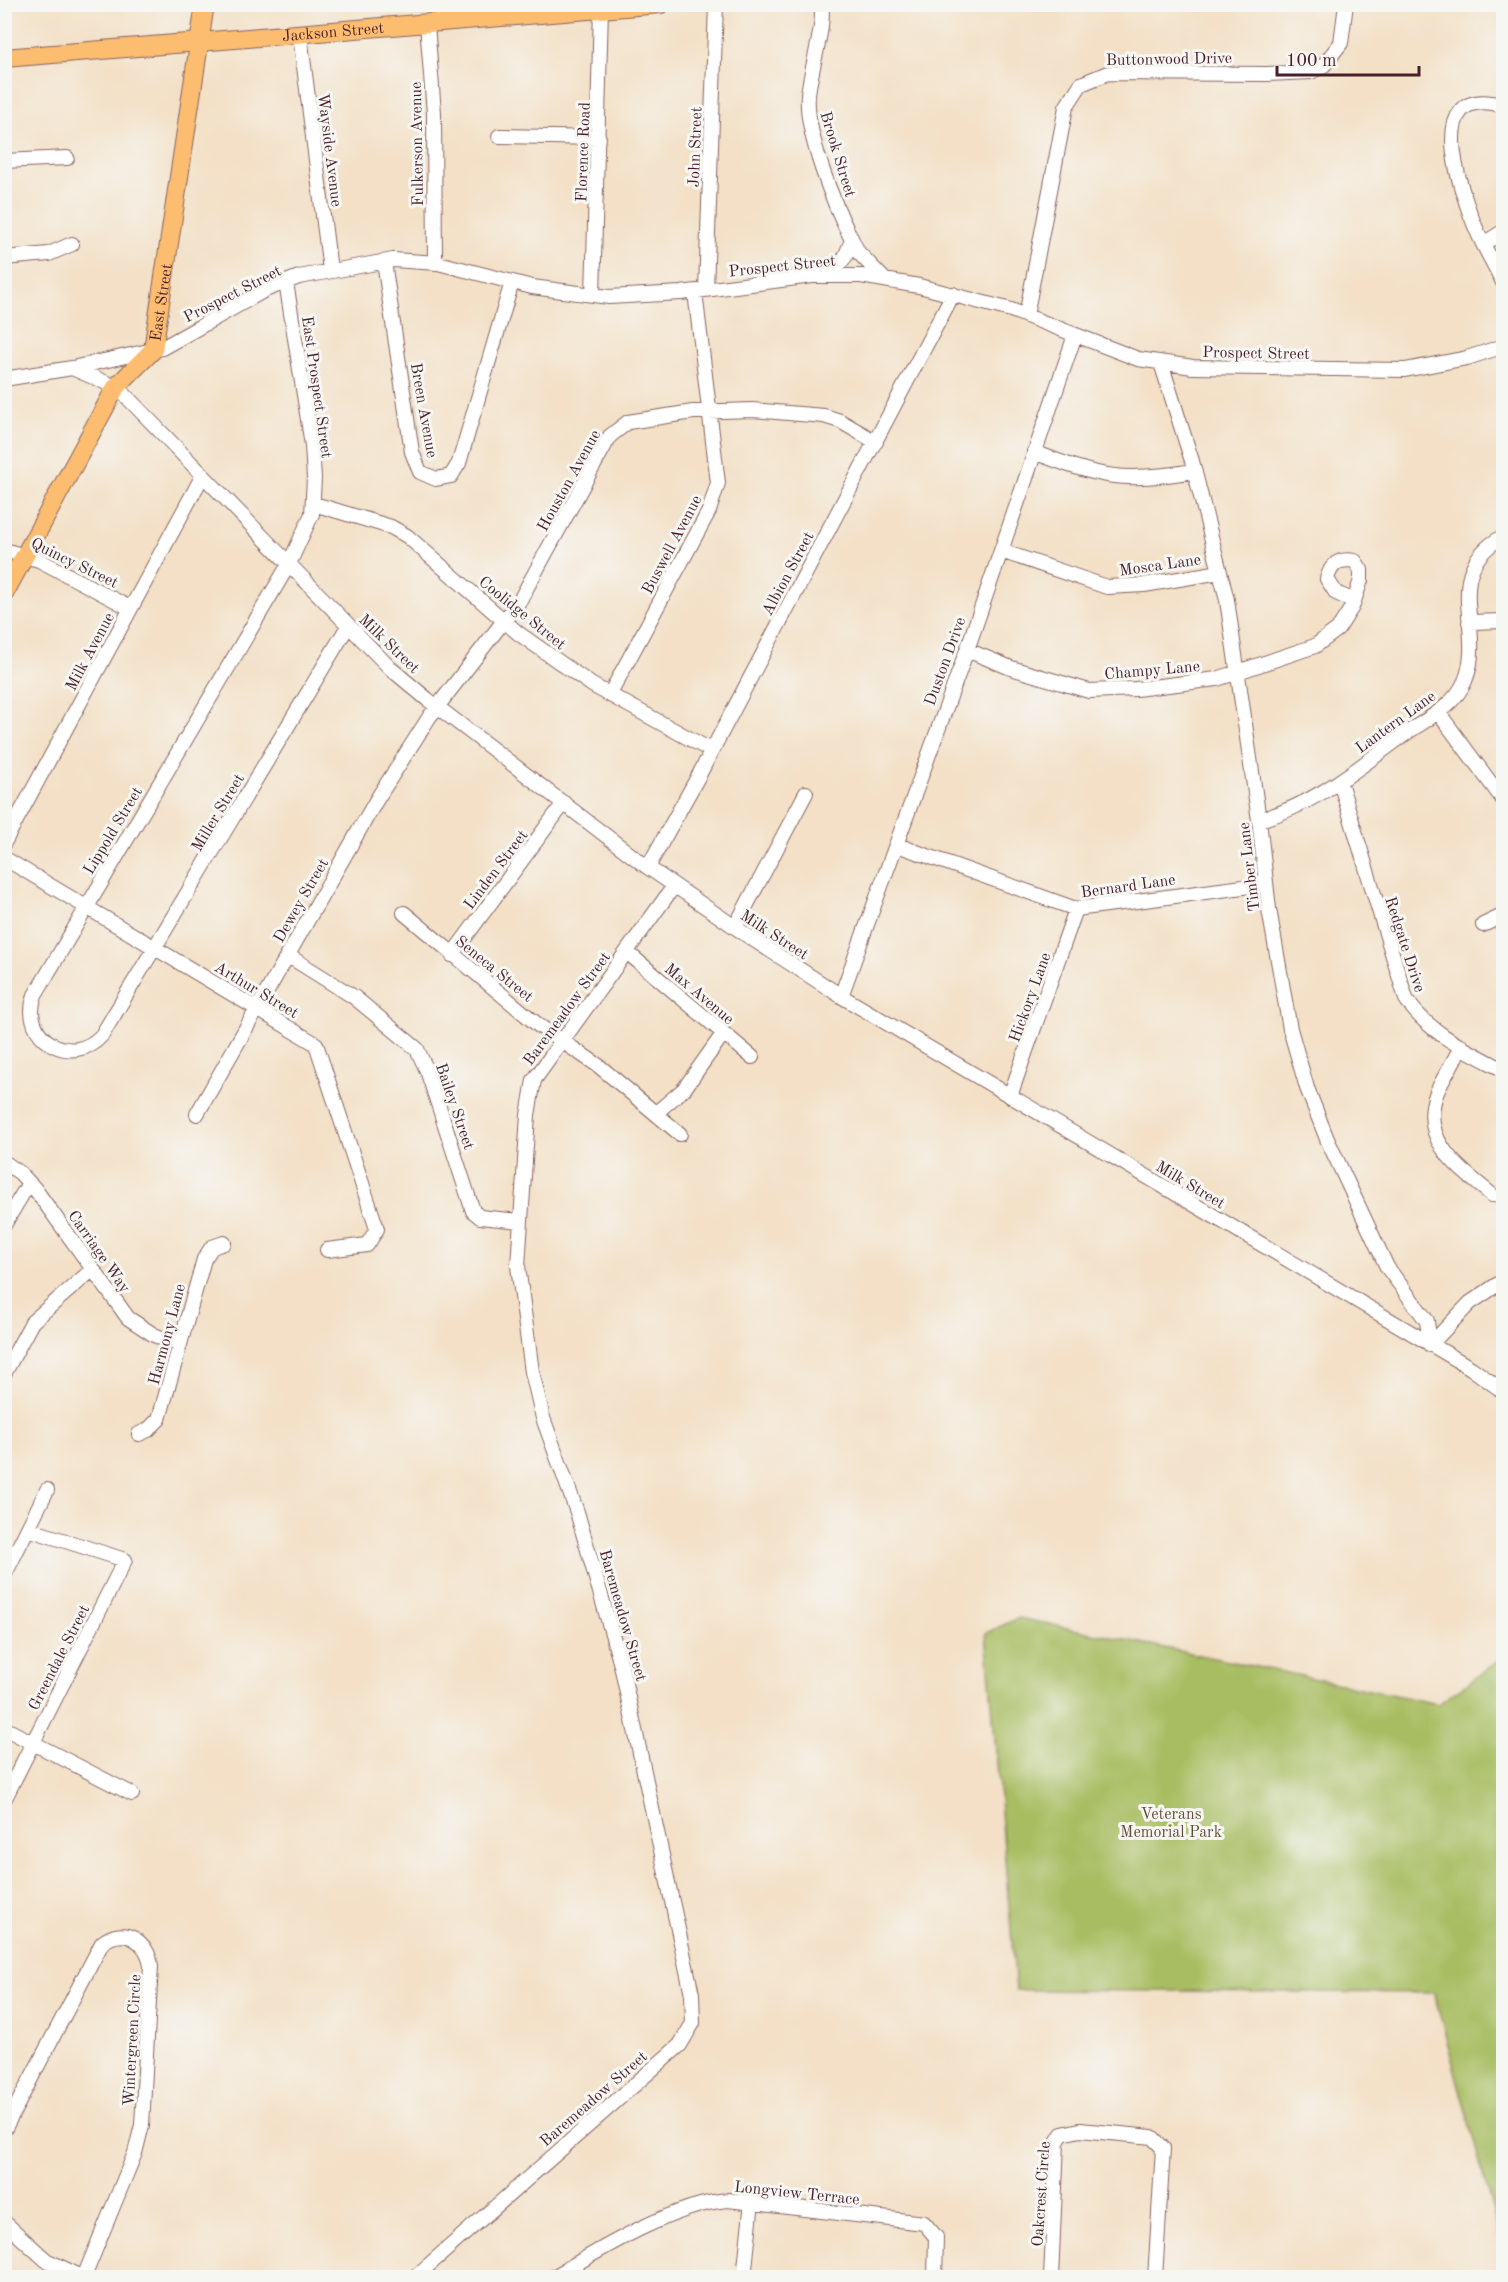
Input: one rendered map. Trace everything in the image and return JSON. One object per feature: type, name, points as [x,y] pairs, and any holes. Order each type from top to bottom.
[{"type":"main road","name":"East Street","points":[[4,594],[116,387],[153,350],[206,4]]},
{"type":"main road","name":"Jackson Street","points":[[4,58],[662,4]]},
{"type":"street","name":"John Street","points":[[701,291],[716,4]]},
{"type":"street","name":"Brook Street","points":[[821,4],[810,76],[808,115],[828,183],[852,240],[858,252],[884,279]]},
{"type":"street","name":"Buttonwood Drive","points":[[1026,316],[1066,107],[1081,84],[1108,73],[1267,75],[1311,72],[1324,65],[1341,43],[1346,4]]},
{"type":"street","name":"Florence Road","points":[[593,295],[602,9]]},
{"type":"street","name":"Fulkerson Avenue","points":[[427,24],[434,113],[435,263]]},
{"type":"street","name":"Wayside Avenue","points":[[300,34],[330,270]]},
{"type":"street","points":[[1503,106],[1494,103],[1466,108],[1456,116],[1453,127],[1462,198],[1503,284]]},
{"type":"street","points":[[499,136],[599,138]]},
{"type":"street","points":[[4,161],[67,158]]},
{"type":"street","points":[[1483,244],[1503,231]]},
{"type":"street","points":[[830,275],[845,257],[852,240]]},
{"type":"street","points":[[4,258],[49,254],[72,244]]},
{"type":"street","name":"Prospect Street","points":[[4,379],[72,368],[153,350],[171,344],[265,290],[330,270],[384,261],[435,263],[512,282],[593,295],[643,296],[830,275],[884,279],[953,294],[1026,316],[1117,352],[1161,363],[1232,368],[1406,370],[1467,358],[1503,346]]},
{"type":"street","name":"Breen Avenue","points":[[384,261],[412,452],[420,472],[436,479],[451,476],[459,463],[512,282]]},
{"type":"street","name":"East Prospect Street","points":[[286,282],[312,445],[314,504],[308,527],[289,564]]},
{"type":"street","name":"Buswell Avenue","points":[[610,694],[714,498],[718,468],[710,411],[701,291]]},
{"type":"street","name":"Albion Street","points":[[648,867],[712,751],[953,294]]},
{"type":"street","name":"Duston Drive","points":[[841,996],[967,650],[1075,335]]},
{"type":"street","name":"Timber Lane","points":[[1161,363],[1194,471],[1220,572],[1238,671],[1266,884],[1290,1029],[1327,1139],[1387,1267],[1427,1321],[1430,1345]]},
{"type":"street","points":[[72,368],[116,387]]},
{"type":"street","name":"Milk Street","points":[[116,387],[390,668],[437,707],[648,867],[841,996],[1471,1368],[1503,1392]]},
{"type":"street","name":"Houston Avenue","points":[[437,707],[505,621],[539,567],[610,436],[628,422],[710,411],[782,411],[824,416],[840,421],[876,442]]},
{"type":"street","points":[[1034,452],[1086,471],[1117,478],[1139,479],[1194,471]]},
{"type":"street","name":"Milk Avenue","points":[[4,843],[202,475]]},
{"type":"street","name":"Coolidge Street","points":[[314,504],[391,527],[407,536],[505,621],[574,672],[712,751]]},
{"type":"street","name":"Lantern Lane","points":[[1259,820],[1311,800],[1340,782],[1438,712],[1461,690],[1467,677],[1470,640],[1468,584],[1473,565],[1480,552],[1503,536]]},
{"type":"street","name":"Quincy Street","points":[[4,550],[26,554],[130,608]]},
{"type":"street","name":"Mosca Lane","points":[[1001,551],[1107,587],[1144,585],[1220,572]]},
{"type":"street","name":"Lippold Street","points":[[115,1016],[98,1040],[87,1048],[74,1051],[50,1045],[37,1031],[33,1020],[35,995],[289,564]]},
{"type":"street","name":"Champy Lane","points":[[967,650],[1011,668],[1089,691],[1136,690],[1217,679],[1315,645],[1338,629],[1354,601]]},
{"type":"street","points":[[1468,622],[1503,621]]},
{"type":"street","name":"Miller Street","points":[[115,1016],[348,626]]},
{"type":"street","name":"Dewey Street","points":[[197,1114],[377,799],[437,707]]},
{"type":"street","points":[[1438,712],[1503,801]]},
{"type":"street","name":"Redgate Drive","points":[[1340,782],[1406,999],[1422,1020],[1503,1070]]},
{"type":"street","points":[[735,927],[806,794]]},
{"type":"street","name":"Linden Street","points":[[452,955],[564,803]]},
{"type":"street","name":"Bernard Lane","points":[[897,845],[1076,909],[1266,884]]},
{"type":"street","name":"Arthur Street","points":[[4,858],[316,1044],[377,1229],[367,1245],[327,1250]]},
{"type":"street","name":"Baremeadow Street","points":[[414,2277],[680,2045],[693,2023],[692,1994],[632,1708],[577,1512],[543,1418],[532,1372],[520,1291],[520,1221],[531,1090],[540,1070],[675,886]]},
{"type":"street","name":"Hickory Lane","points":[[1010,1096],[1076,909]]},
{"type":"street","name":"Seneca Street","points":[[404,913],[553,1037],[562,1040],[657,1112],[680,1134]]},
{"type":"street","points":[[1483,925],[1503,915]]},
{"type":"street","name":"Max Avenue","points":[[628,953],[752,1057]]},
{"type":"street","name":"Bailey Street","points":[[287,955],[354,997],[417,1049],[424,1061],[473,1211],[480,1217],[520,1221]]},
{"type":"street","points":[[657,1112],[684,1089],[723,1034]]},
{"type":"street","points":[[1461,1046],[1437,1092],[1432,1124],[1443,1150],[1456,1165],[1492,1195]]},
{"type":"street","name":"Carriage Way","points":[[4,1162],[29,1183],[56,1216],[128,1318],[154,1335],[180,1345]]},
{"type":"street","points":[[4,1224],[29,1183]]},
{"type":"street","name":"Harmony Lane","points":[[139,1434],[148,1430],[159,1419],[204,1258],[212,1247],[224,1242]]},
{"type":"street","points":[[4,1374],[32,1322],[92,1270]]},
{"type":"street","points":[[1430,1345],[1470,1303],[1503,1280]]},
{"type":"street","points":[[4,1576],[47,1490]]},
{"type":"street","name":"Greendale Street","points":[[4,1800],[125,1560],[28,1528]]},
{"type":"street","points":[[4,1728],[132,1794]]},
{"type":"street","name":"Wintergreen Circle","points":[[4,2130],[102,1943],[107,1938],[122,1935],[141,1943],[150,1957],[151,1966],[142,2125],[135,2153],[84,2277]]},
{"type":"street","name":"Oakcrest Circle","points":[[1051,2277],[1057,2142],[1062,2134],[1080,2130],[1152,2138],[1163,2148],[1155,2277]]},
{"type":"street","points":[[744,2277],[752,2201]]},
{"type":"street","name":"Longview Terrace","points":[[553,2277],[691,2206],[708,2202],[752,2201],[924,2223],[936,2237],[935,2277]]},
{"type":"street","points":[[4,2222],[46,2260],[84,2277]]},
{"type":"green space","name":"Veterans Memorial Park","points":[[1019,1618],[1438,1704],[1503,1658],[1503,2248],[1434,1993],[1016,1990],[986,1633]]}]
